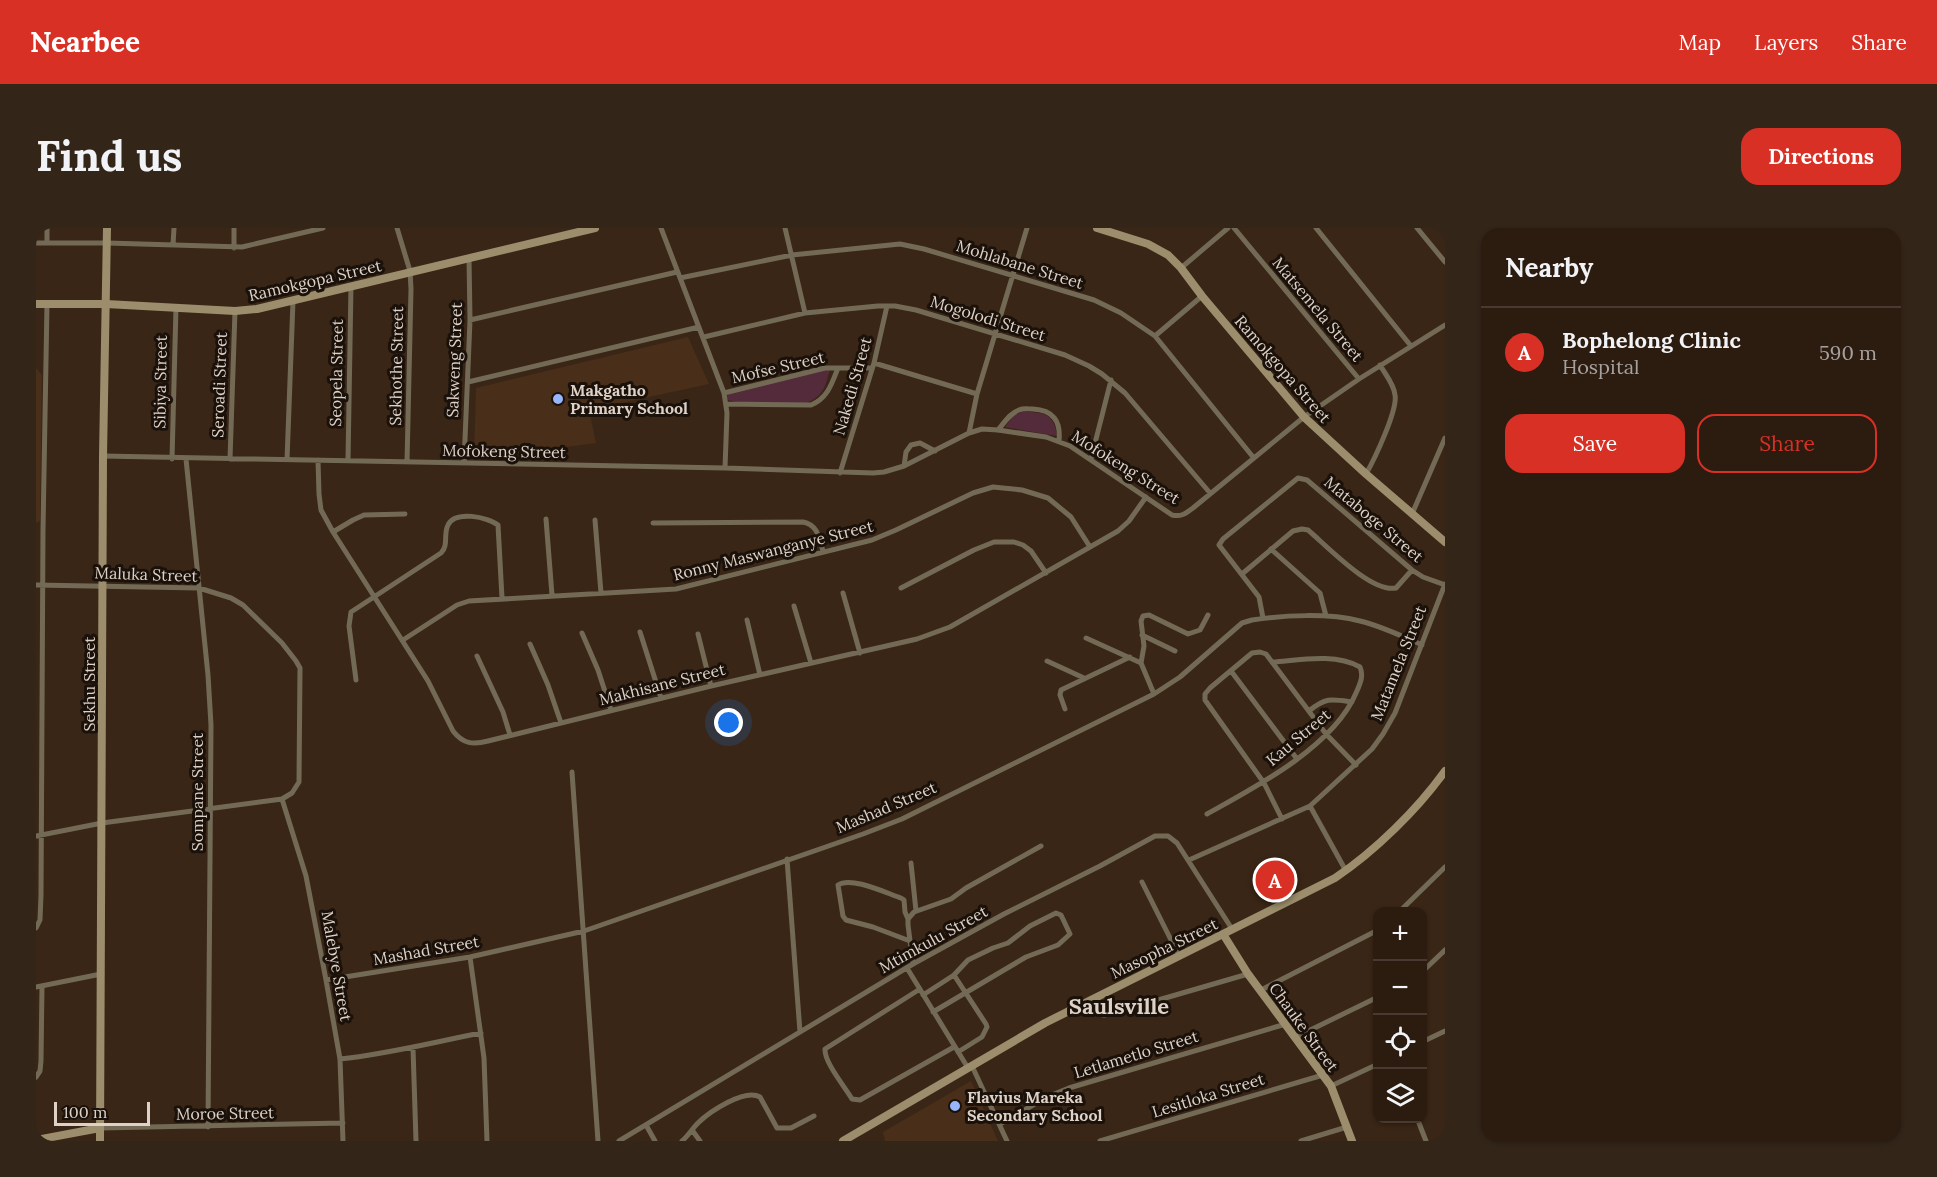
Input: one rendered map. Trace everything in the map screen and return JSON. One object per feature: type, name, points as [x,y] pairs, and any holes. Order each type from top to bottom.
[{"type":"street","points":[[47,228],[47,243]]},
{"type":"street","name":"Sekhu Street","points":[[100,1141],[102,586],[107,228]]},
{"type":"street","points":[[173,245],[174,228]]},
{"type":"street","points":[[234,228],[234,248]]},
{"type":"street","points":[[292,228],[292,236]]},
{"type":"street","points":[[36,243],[234,248],[249,247],[323,228]]},
{"type":"street","name":"Sekhothe Street","points":[[397,228],[410,271],[411,289],[407,462]]},
{"type":"street","name":"Ramokgopa Street","points":[[36,304],[106,304],[235,311],[257,309],[595,228]]},
{"type":"street","points":[[661,228],[724,393],[726,404],[725,468]]},
{"type":"street","points":[[785,228],[805,313]]},
{"type":"street","points":[[969,433],[977,394],[1027,228]]},
{"type":"street","name":"Ramokgopa Street","points":[[1097,228],[1148,244],[1168,255],[1304,417],[1445,542]]},
{"type":"street","points":[[1181,268],[1228,228]]},
{"type":"street","name":"Matsemela Street","points":[[1234,228],[1359,378]]},
{"type":"street","points":[[1316,228],[1411,346]]},
{"type":"street","points":[[1417,228],[1445,262]]},
{"type":"street","name":"Mohlabane Street","points":[[680,278],[792,255],[900,244],[924,249],[1107,305],[1155,336],[1253,457]]},
{"type":"street","name":"Sakweng Street","points":[[464,463],[470,320],[469,258]]},
{"type":"street","points":[[470,320],[677,272]]},
{"type":"street","name":"Seopela Street","points":[[348,460],[351,286]]},
{"type":"street","points":[[1155,336],[1202,296]]},
{"type":"street","points":[[287,460],[293,301]]},
{"type":"street","points":[[37,927],[39,835],[42,812],[42,530],[47,304]]},
{"type":"street","name":"Mogolodi Street","points":[[704,337],[805,313],[887,306],[916,310],[995,334],[1071,358],[1111,380],[1125,393],[1210,493]]},
{"type":"street","name":"Nakedi Street","points":[[840,473],[873,365],[887,306]]},
{"type":"street","name":"Sibiya Street","points":[[172,459],[176,307]]},
{"type":"street","name":"Seroadi Street","points":[[230,459],[235,311]]},
{"type":"street","points":[[1210,493],[1304,417],[1359,378],[1445,325]]},
{"type":"street","points":[[468,382],[699,327]]},
{"type":"street","points":[[36,364],[45,364]]},
{"type":"street","name":"Mofse Street","points":[[724,393],[814,370],[873,365],[977,394]]},
{"type":"street","points":[[1366,474],[1374,461],[1395,400],[1392,385],[1380,365]]},
{"type":"street","name":"Mofse Street","points":[[726,404],[811,405],[825,395],[838,368]]},
{"type":"street","points":[[1091,459],[1111,380]]},
{"type":"street","name":"Mofokeng Street","points":[[998,430],[1009,417],[1019,410],[1040,409],[1055,417],[1059,427],[1059,441]]},
{"type":"street","name":"Mofokeng Street","points":[[103,456],[725,468],[840,473],[884,472],[904,466],[969,433],[982,429],[1059,441],[1091,459],[1172,515],[1184,515],[1210,493]]},
{"type":"street","points":[[1412,514],[1445,438]]},
{"type":"street","points":[[904,466],[906,452],[911,445],[920,443],[934,451]]},
{"type":"street","name":"Sompane Street","points":[[186,459],[208,675],[211,808],[208,1127]]},
{"type":"street","name":"Makhisane Street","points":[[318,460],[320,505],[333,532],[428,681],[451,726],[459,738],[470,743],[860,653],[939,632],[1123,527],[1146,497]]},
{"type":"street","name":"Mataboge Street","points":[[1263,618],[1259,597],[1219,548],[1220,543],[1288,484],[1300,477],[1307,480],[1412,570],[1445,585]]},
{"type":"street","name":"Ronny Maswanganye Street","points":[[403,640],[463,602],[676,589],[885,535],[973,493],[993,487],[1022,490],[1048,498],[1071,517],[1089,547]]},
{"type":"street","points":[[333,532],[364,515],[405,514]]},
{"type":"street","points":[[356,680],[349,626],[351,612],[441,554],[446,547],[448,523],[456,518],[470,516],[490,520],[498,525],[502,598]]},
{"type":"street","points":[[546,519],[552,595]]},
{"type":"street","points":[[595,520],[601,593]]},
{"type":"street","points":[[653,523],[803,522],[816,529],[823,551]]},
{"type":"street","points":[[36,525],[42,530]]},
{"type":"street","points":[[1242,574],[1293,531],[1302,529],[1308,530],[1368,581],[1382,588],[1396,588],[1412,570]]},
{"type":"street","points":[[901,588],[994,542],[1014,542],[1023,545],[1031,551],[1046,573]]},
{"type":"street","points":[[1271,549],[1320,593],[1326,616]]},
{"type":"street","name":"Maluka Street","points":[[36,585],[199,588],[231,598],[243,605],[282,643],[298,664],[301,681],[299,782],[292,793],[282,799]]},
{"type":"street","name":"Matamela Street","points":[[1189,860],[1310,806],[1372,749],[1389,726],[1445,585]]},
{"type":"street","points":[[843,592],[860,653]]},
{"type":"street","points":[[794,606],[811,663]]},
{"type":"street","points":[[1154,694],[1141,663],[1144,646],[1141,621],[1145,615],[1188,634],[1200,630],[1208,615]]},
{"type":"street","name":"Mashad Street","points":[[327,980],[470,957],[584,930],[902,819],[1154,694],[1180,677],[1242,623],[1263,618],[1342,617],[1370,623],[1422,645]]},
{"type":"street","points":[[747,620],[759,675]]},
{"type":"street","points":[[640,632],[660,698]]},
{"type":"street","points":[[582,633],[598,670],[611,710]]},
{"type":"street","points":[[698,634],[711,686]]},
{"type":"street","points":[[1143,635],[1175,651]]},
{"type":"street","points":[[1086,638],[1141,663]]},
{"type":"street","points":[[36,643],[42,639]]},
{"type":"street","points":[[530,644],[549,685],[561,723]]},
{"type":"street","points":[[1282,819],[1263,783],[1205,699],[1208,690],[1252,653],[1266,654],[1326,734],[1356,765]]},
{"type":"street","points":[[477,656],[503,712],[510,735]]},
{"type":"street","points":[[1065,709],[1060,692],[1130,657]]},
{"type":"street","name":"Kau Street","points":[[1207,814],[1263,783],[1297,759],[1326,734],[1344,716],[1352,702],[1362,674],[1360,666],[1343,660],[1273,662]]},
{"type":"street","points":[[1047,661],[1084,678]]},
{"type":"street","points":[[1230,671],[1297,759]]},
{"type":"street","points":[[1309,711],[1328,699],[1352,702]]},
{"type":"street","name":"Masopha Street","points":[[843,1141],[1016,1039],[1090,999],[1319,887],[1346,871],[1414,809],[1445,771]]},
{"type":"street","points":[[572,772],[598,1141]]},
{"type":"street","points":[[39,835],[102,823],[282,799]]},
{"type":"street","name":"Malebye Street","points":[[282,799],[306,876],[327,980],[340,1059],[343,1141]]},
{"type":"street","points":[[36,804],[42,812]]},
{"type":"street","points":[[1310,806],[1346,871]]},
{"type":"street","name":"Mtimkulu Street","points":[[619,1141],[910,966],[1004,914],[1155,836],[1164,834],[1173,839],[1189,860],[1232,929]]},
{"type":"street","points":[[908,919],[916,911],[951,899],[966,888],[1041,846]]},
{"type":"street","points":[[787,859],[800,1032]]},
{"type":"street","points":[[911,863],[916,911]]},
{"type":"street","points":[[1404,907],[1445,867]]},
{"type":"street","points":[[910,941],[846,920],[843,916],[838,885],[845,882],[857,883],[904,900],[908,919],[910,941],[910,966],[921,992],[956,1050],[970,1067],[1007,1141]]},
{"type":"street","points":[[1142,882],[1179,956]]},
{"type":"street","points":[[933,1012],[965,994],[1026,957],[1061,943],[1070,934],[1061,915],[1056,913],[1030,926],[1008,943],[979,954],[964,964],[954,975],[825,1049],[825,1056],[852,1099],[860,1100],[981,1037],[987,1027],[965,994],[954,975]]},
{"type":"street","points":[[1262,990],[1373,932]]},
{"type":"street","name":"Chauke Street","points":[[1223,934],[1248,974],[1331,1086],[1352,1141]]},
{"type":"street","points":[[1427,967],[1445,950]]},
{"type":"street","points":[[470,957],[484,1058],[488,1141]]},
{"type":"street","points":[[36,1077],[40,1071],[41,1061],[39,987],[101,974]]},
{"type":"street","points":[[1090,999],[1096,1013],[1104,1015],[1248,974]]},
{"type":"street","points":[[1296,1037],[1373,999]]},
{"type":"street","name":"Letlametlo Street","points":[[1000,1124],[1047,1097],[1069,1088],[1286,1024]]},
{"type":"street","points":[[1427,1040],[1445,1031]]},
{"type":"street","points":[[340,1059],[413,1048],[426,1043],[481,1033]]},
{"type":"street","points":[[413,1048],[416,1141]]},
{"type":"street","points":[[1331,1086],[1373,1066]]},
{"type":"street","name":"Lesitloka Street","points":[[1100,1141],[1323,1075]]},
{"type":"street","points":[[682,1141],[706,1117],[747,1095],[756,1094],[760,1097],[777,1128],[791,1128],[814,1116]]},
{"type":"street","name":"Moroe Street","points":[[36,1140],[100,1128],[343,1123]]},
{"type":"street","points":[[1419,1123],[1426,1141]]},
{"type":"street","points":[[646,1125],[655,1141]]},
{"type":"street","points":[[1301,1141],[1347,1127]]},
{"type":"street","points":[[692,1130],[700,1141]]},
{"type":"shaded area","name":"Makgatho Primary School","points":[[688,337],[709,384],[589,410],[596,443],[478,459],[474,456],[476,388]]},
{"type":"shaded area","points":[[36,368],[42,375],[40,521],[36,523]]},
{"type":"shaded area","points":[[830,369],[823,390],[805,404],[736,402],[726,397],[730,393]]},
{"type":"shaded area","points":[[1022,412],[1046,415],[1053,423],[1057,436],[1005,427],[1014,415]]},
{"type":"shaded area","name":"Flavius Mareka Secondary School","points":[[971,1081],[998,1141],[885,1141],[883,1132]]},
{"type":"place","name":"Makgatho Primary School","points":[[558,399]]},
{"type":"place","name":"Bophelong Clinic","points":[[1275,880]]},
{"type":"place","name":"Flavius Mareka Secondary School","points":[[955,1106]]},
{"type":"district","name":"Saulsville","points":[[1119,1006]]}]
